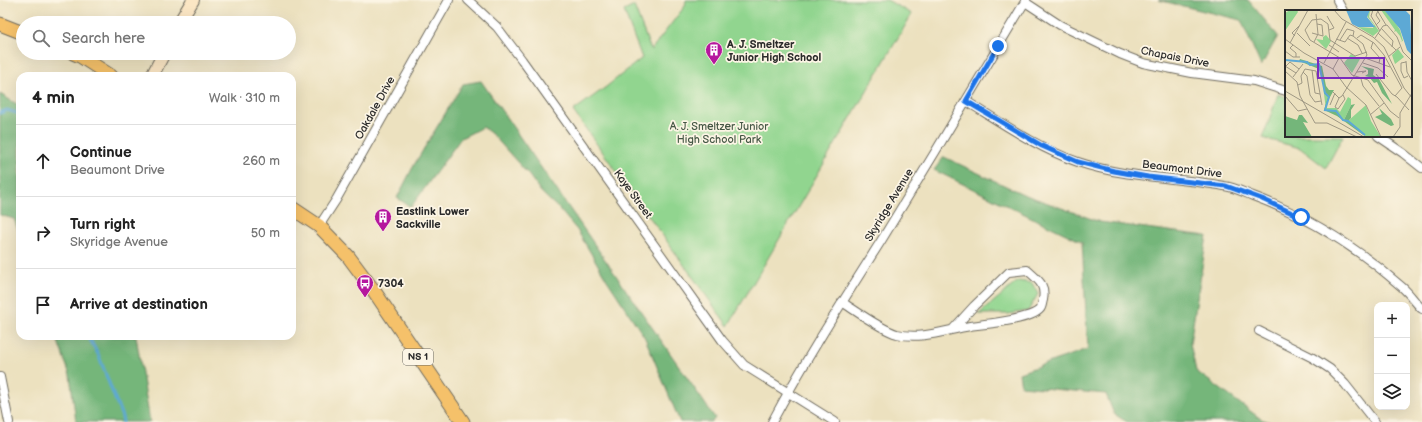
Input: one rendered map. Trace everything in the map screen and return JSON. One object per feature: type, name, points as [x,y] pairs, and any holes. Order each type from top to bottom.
[{"type":"main road","points":[[0,24],[16,30]]},
{"type":"main road","points":[[86,60],[105,72]]},
{"type":"main road","name":"NS 1","points":[[296,211],[319,226],[348,256],[374,291],[463,422]]},
{"type":"street","points":[[184,16],[193,0]]},
{"type":"street","name":"Oakdale Drive","points":[[319,226],[336,200],[449,0]]},
{"type":"street","name":"Kaye Street","points":[[468,0],[497,28],[522,60],[722,340],[736,357],[744,365],[835,422]]},
{"type":"street","points":[[1337,0],[1342,10]]},
{"type":"street","name":"Skyridge Avenue","points":[[772,422],[788,392],[842,302],[966,101],[1025,1]]},
{"type":"street","name":"Chapais Drive","points":[[1025,1],[1066,28],[1120,54],[1143,63],[1192,73],[1254,81],[1285,91]]},
{"type":"street","points":[[154,72],[160,60]]},
{"type":"street","name":"Beaumont Drive","points":[[966,101],[1042,146],[1078,162],[1141,176],[1226,186],[1262,199],[1301,217],[1340,240],[1403,288],[1422,310]]},
{"type":"street","points":[[1379,137],[1422,168]]},
{"type":"street","points":[[842,302],[879,325],[897,334],[915,336],[938,334],[953,329],[1021,318],[1035,312],[1041,308],[1044,294],[1041,282],[1027,270],[1009,272],[953,329]]},
{"type":"street","points":[[1259,331],[1313,358],[1330,369],[1345,384],[1375,422]]},
{"type":"street","points":[[0,377],[9,422]]},
{"type":"green space","name":"A. J. Smeltzer Junior High School Park","points":[[686,0],[887,0],[912,14],[728,326],[573,111],[642,58],[624,11],[634,6],[651,50],[685,6]]},
{"type":"green space","points":[[1158,0],[1248,0],[1278,36],[1261,66],[1241,20]]},
{"type":"green space","points":[[481,81],[715,418],[712,422],[680,422],[645,338],[607,280],[577,230],[559,209],[541,192],[528,174],[494,136],[483,127],[461,138],[411,207],[397,198],[414,165],[463,84]]},
{"type":"green space","points":[[0,94],[16,104],[16,225],[14,219],[0,215]]},
{"type":"green space","points":[[1278,94],[1285,97],[1285,137],[1342,137],[1326,168],[1300,148],[1263,138]]},
{"type":"green space","points":[[944,157],[1023,194],[1100,222],[1207,236],[1190,343],[1196,371],[1261,419],[1270,422],[1127,422],[1114,414],[1106,394],[1021,386],[1019,373],[1088,349],[1082,242],[934,170]]},
{"type":"green space","points":[[1018,281],[1032,283],[1038,294],[1028,311],[1008,314],[979,314]]},
{"type":"green space","points":[[57,340],[137,340],[150,422],[76,422],[70,375]]},
{"type":"waterway","points":[[0,113],[7,110],[16,113]]},
{"type":"waterway","points":[[90,340],[98,354],[123,422]]},
{"type":"place","name":"A. J. Smeltzer Junior High School","points":[[714,65]]},
{"type":"place","name":"Eastlink Lower Sackville","points":[[383,232]]},
{"type":"place","name":"7304","points":[[365,298]]},
{"type":"route","points":[[998,46],[966,101],[1042,146],[1078,162],[1114,171],[1148,177],[1226,186],[1262,199],[1301,217]]}]
